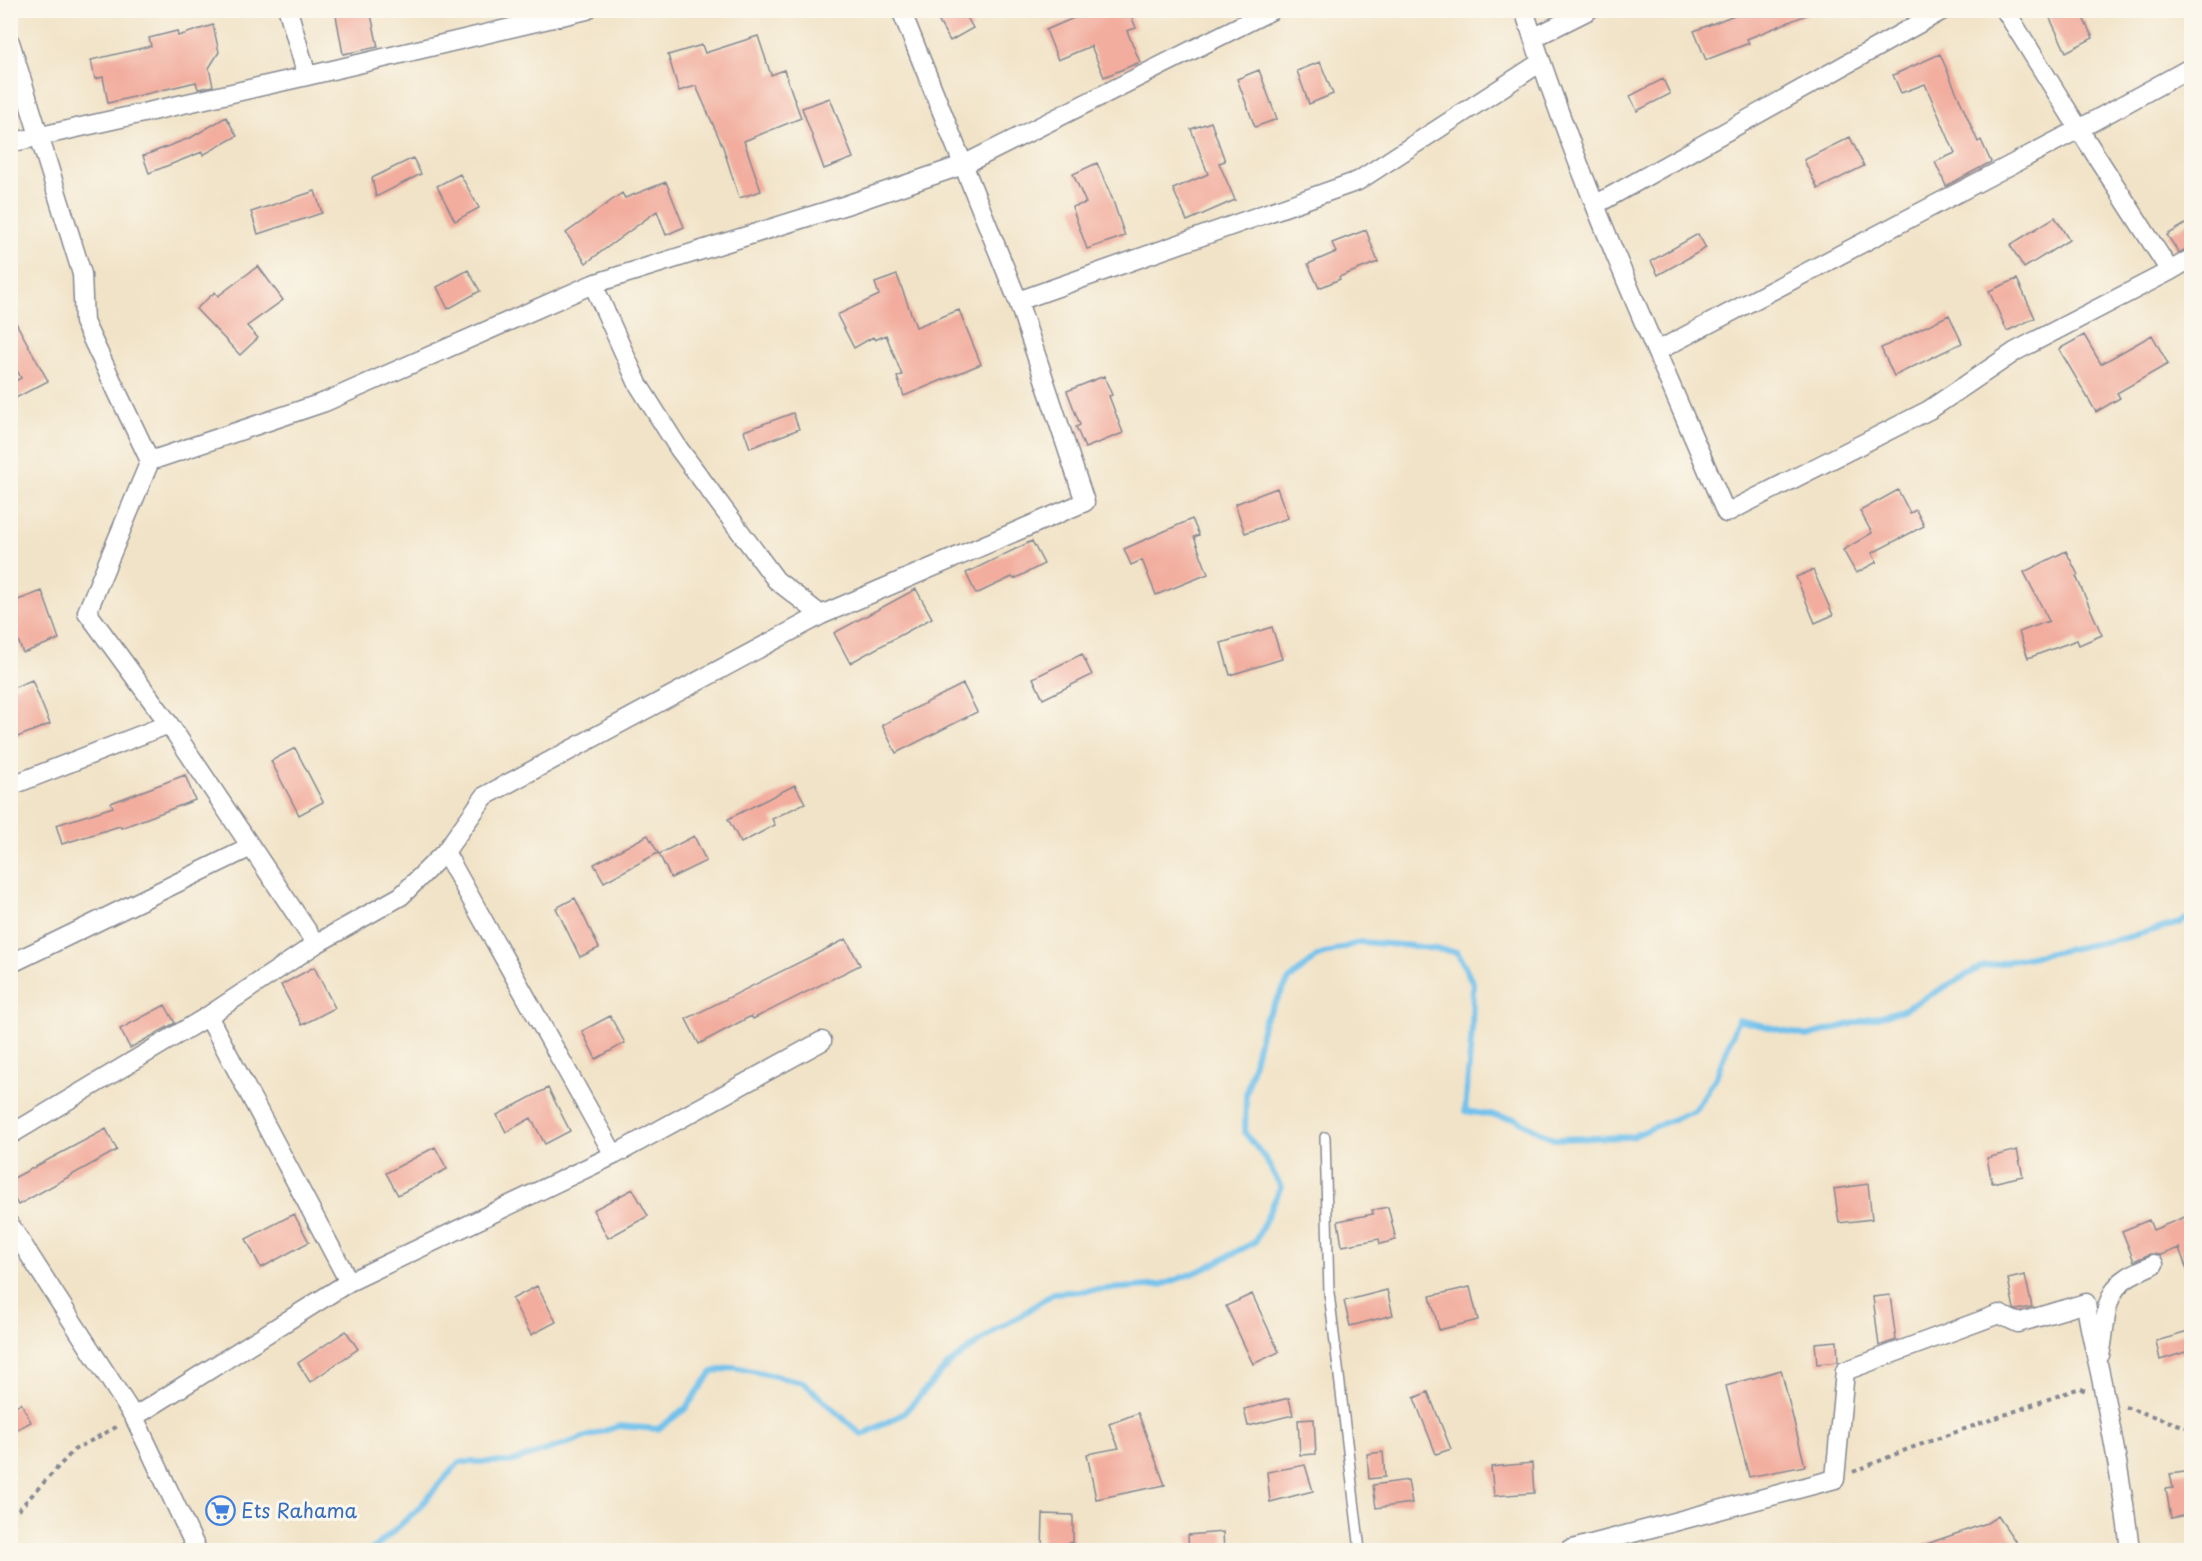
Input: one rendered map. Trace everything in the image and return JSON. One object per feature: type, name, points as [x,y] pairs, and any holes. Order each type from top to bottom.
[{"type":"street","points":[[288,10],[307,76]]},
{"type":"street","points":[[10,143],[588,10]]},
{"type":"street","points":[[10,1135],[208,1016],[316,944],[401,896],[445,852],[485,796],[821,615],[1085,502],[1018,301],[901,10]]},
{"type":"street","points":[[150,461],[325,402],[593,284],[846,205],[963,165],[1272,10]]},
{"type":"street","points":[[1524,10],[1541,62],[1595,205],[1726,513],[1929,410],[2016,351],[2192,258]]},
{"type":"street","points":[[1533,38],[1589,10]]},
{"type":"street","points":[[1595,205],[1943,10]]},
{"type":"street","points":[[2005,10],[2170,271]]},
{"type":"street","points":[[10,42],[82,274],[84,322],[150,461],[87,612],[168,724],[316,944]]},
{"type":"street","points":[[1018,301],[1358,181],[1541,62]]},
{"type":"street","points":[[1657,351],[2192,67]]},
{"type":"street","points":[[593,284],[638,384],[679,450],[776,580],[821,615]]},
{"type":"street","points":[[10,786],[168,724]]},
{"type":"street","points":[[10,964],[251,847]]},
{"type":"street","points":[[445,852],[614,1155]]},
{"type":"street","points":[[208,1016],[349,1282]]},
{"type":"street","points":[[134,1417],[349,1282],[614,1155],[822,1041]]},
{"type":"street","points":[[10,1225],[134,1417],[197,1551]]},
{"type":"street","points":[[2098,1363],[2108,1302],[2115,1288],[2128,1277],[2154,1264]]},
{"type":"street","points":[[1569,1551],[1835,1479],[1845,1371],[1999,1314],[2018,1323],[2086,1303],[2088,1323],[2123,1491],[2130,1551]]},
{"type":"lane","points":[[1326,1137],[1329,1293],[1360,1551]]},
{"type":"path","points":[[1835,1479],[1908,1449],[2080,1388],[2106,1401],[2192,1429]]},
{"type":"path","points":[[10,1514],[19,1509],[74,1450],[134,1417]]},
{"type":"building","points":[[335,10],[370,10],[378,47],[343,54]]},
{"type":"building","points":[[932,10],[963,10],[973,28],[950,41]]},
{"type":"building","points":[[1092,10],[1129,10],[1136,28],[1127,31],[1140,62],[1104,77],[1091,46],[1058,60],[1046,30]]},
{"type":"building","points":[[1747,10],[1816,11],[1747,39],[1749,43],[1706,60],[1694,31]]},
{"type":"building","points":[[2046,10],[2079,10],[2093,38],[2066,52]]},
{"type":"building","points":[[213,25],[219,52],[209,68],[213,86],[198,89],[196,82],[108,103],[103,77],[95,79],[91,60],[151,46],[149,38],[177,31],[178,36]]},
{"type":"building","points":[[758,36],[771,75],[784,70],[801,118],[744,141],[761,191],[739,198],[723,147],[696,86],[679,91],[668,55],[702,45],[705,53]]},
{"type":"building","points":[[1940,54],[1978,142],[1981,140],[1991,162],[1946,186],[1935,162],[1955,153],[1925,84],[1901,93],[1893,75]]},
{"type":"building","points":[[1320,62],[1333,94],[1309,104],[1297,71]]},
{"type":"building","points":[[1259,70],[1277,119],[1255,127],[1237,79]]},
{"type":"building","points":[[1663,79],[1670,94],[1637,111],[1630,96]]},
{"type":"building","points":[[830,98],[853,158],[824,169],[802,108]]},
{"type":"building","points":[[226,117],[237,136],[203,155],[202,152],[149,173],[143,156],[192,137]]},
{"type":"building","points":[[1211,122],[1225,161],[1219,163],[1235,200],[1187,221],[1173,189],[1208,174],[1191,129]]},
{"type":"building","points":[[1850,137],[1864,166],[1818,189],[1804,160]]},
{"type":"building","points":[[413,158],[421,174],[376,197],[372,178]]},
{"type":"building","points":[[1097,163],[1125,236],[1087,249],[1072,207],[1086,203],[1073,174]]},
{"type":"building","points":[[460,174],[479,208],[455,221],[437,186]]},
{"type":"building","points":[[666,182],[684,227],[666,235],[657,211],[586,263],[566,233],[622,193],[625,198]]},
{"type":"building","points":[[315,191],[322,213],[258,234],[251,212]]},
{"type":"building","points":[[2055,217],[2069,240],[2024,268],[2010,245]]},
{"type":"building","points":[[2192,220],[2192,246],[2179,253],[2167,235]]},
{"type":"building","points":[[1366,230],[1378,262],[1339,277],[1340,279],[1319,288],[1308,264],[1336,252],[1332,243]]},
{"type":"building","points":[[1698,234],[1706,248],[1658,275],[1651,261]]},
{"type":"building","points":[[258,266],[283,300],[247,326],[258,338],[240,355],[196,309],[215,292],[218,296]]},
{"type":"building","points":[[468,270],[480,291],[448,309],[437,287]]},
{"type":"building","points":[[897,275],[916,327],[959,310],[981,364],[904,396],[897,377],[902,375],[886,335],[875,340],[873,337],[854,348],[837,315],[879,295],[875,283]]},
{"type":"building","points":[[2017,279],[2035,318],[2007,331],[1989,291]]},
{"type":"building","points":[[10,312],[48,381],[10,401],[10,384],[21,378],[10,358]]},
{"type":"building","points":[[1949,315],[1962,343],[1894,376],[1881,348]]},
{"type":"building","points":[[2084,335],[2101,364],[2152,335],[2168,364],[2117,393],[2120,398],[2096,412],[2059,349]]},
{"type":"building","points":[[1104,376],[1123,433],[1085,448],[1076,427],[1080,425],[1067,391]]},
{"type":"building","points":[[793,413],[799,429],[750,448],[744,431]]},
{"type":"building","points":[[1277,488],[1288,518],[1245,533],[1235,504]]},
{"type":"building","points":[[1898,490],[1910,513],[1916,510],[1924,526],[1872,553],[1877,562],[1856,573],[1843,550],[1872,533],[1860,511]]},
{"type":"building","points":[[1192,519],[1199,535],[1194,537],[1208,574],[1156,595],[1142,560],[1131,565],[1124,549]]},
{"type":"building","points":[[1032,541],[1044,564],[976,594],[966,573]]},
{"type":"building","points":[[2066,551],[2102,635],[2079,645],[2077,640],[2028,658],[2019,632],[2049,621],[2024,572]]},
{"type":"building","points":[[1813,570],[1833,615],[1815,623],[1796,577]]},
{"type":"building","points":[[916,589],[932,618],[850,663],[834,633]]},
{"type":"building","points":[[42,591],[59,639],[23,653],[10,620],[10,603]]},
{"type":"building","points":[[1272,627],[1282,659],[1230,675],[1221,643]]},
{"type":"building","points":[[1082,654],[1092,675],[1043,699],[1033,678]]},
{"type":"building","points":[[32,680],[50,724],[10,740],[10,689]]},
{"type":"building","points":[[963,684],[977,712],[896,753],[882,725]]},
{"type":"building","points":[[295,748],[323,802],[299,815],[271,761]]},
{"type":"building","points":[[185,775],[195,800],[121,828],[120,826],[62,844],[56,825],[113,807],[111,803]]},
{"type":"building","points":[[795,785],[805,803],[772,819],[775,825],[741,843],[728,819]]},
{"type":"building","points":[[648,835],[658,853],[604,882],[594,864]]},
{"type":"building","points":[[694,836],[706,861],[671,878],[659,854]]},
{"type":"building","points":[[575,898],[599,948],[580,957],[556,908]]},
{"type":"building","points":[[846,939],[860,965],[753,1019],[751,1016],[699,1044],[686,1019]]},
{"type":"building","points":[[314,967],[335,1008],[302,1025],[281,985]]},
{"type":"building","points":[[165,1005],[175,1023],[130,1048],[120,1029]]},
{"type":"building","points":[[610,1016],[625,1043],[596,1059],[582,1031]]},
{"type":"building","points":[[548,1088],[570,1131],[545,1144],[531,1118],[506,1132],[497,1115]]},
{"type":"building","points":[[106,1129],[117,1150],[18,1205],[10,1190],[10,1180]]},
{"type":"building","points":[[435,1147],[447,1169],[398,1195],[386,1173]]},
{"type":"building","points":[[2017,1150],[2023,1176],[1992,1183],[1987,1158]]},
{"type":"building","points":[[1868,1184],[1872,1219],[1839,1223],[1834,1189]]},
{"type":"building","points":[[633,1189],[648,1216],[608,1238],[593,1210]]},
{"type":"building","points":[[1388,1207],[1396,1240],[1380,1244],[1379,1239],[1342,1246],[1338,1221],[1373,1214],[1372,1210]]},
{"type":"building","points":[[294,1214],[309,1242],[261,1268],[246,1239]]},
{"type":"building","points":[[2187,1216],[2192,1228],[2192,1278],[2190,1278],[2179,1248],[2161,1255],[2150,1254],[2134,1261],[2122,1231],[2149,1220],[2153,1230]]},
{"type":"building","points":[[2025,1275],[2032,1307],[2017,1310],[2014,1309],[2008,1279]]},
{"type":"building","points":[[537,1286],[556,1322],[531,1335],[512,1299]]},
{"type":"building","points":[[1470,1287],[1478,1320],[1439,1330],[1430,1296]]},
{"type":"building","points":[[1387,1290],[1393,1315],[1350,1326],[1344,1301]]},
{"type":"building","points":[[1252,1294],[1279,1352],[1253,1364],[1226,1306]]},
{"type":"building","points":[[1890,1295],[1896,1340],[1879,1346],[1873,1297]]},
{"type":"building","points":[[346,1331],[358,1349],[310,1382],[298,1363]]},
{"type":"building","points":[[2192,1331],[2192,1350],[2160,1360],[2156,1341]]},
{"type":"building","points":[[1837,1341],[1838,1362],[1817,1364],[1815,1343]]},
{"type":"building","points":[[1781,1370],[1805,1466],[1749,1477],[1726,1386]]},
{"type":"building","points":[[1428,1392],[1451,1449],[1436,1454],[1414,1398]]},
{"type":"building","points":[[1289,1398],[1293,1415],[1248,1426],[1244,1409]]},
{"type":"building","points":[[21,1403],[31,1422],[10,1433],[10,1409]]},
{"type":"building","points":[[1138,1413],[1165,1485],[1096,1499],[1087,1454],[1119,1448],[1109,1424]]},
{"type":"building","points":[[1314,1419],[1316,1454],[1300,1455],[1298,1420]]},
{"type":"building","points":[[1383,1452],[1385,1477],[1369,1479],[1367,1454]]},
{"type":"building","points":[[1532,1463],[1534,1493],[1494,1496],[1491,1467]]},
{"type":"building","points":[[1305,1465],[1313,1491],[1270,1502],[1267,1472]]},
{"type":"building","points":[[2192,1471],[2192,1514],[2171,1518],[2166,1489],[2173,1488],[2170,1474]]},
{"type":"building","points":[[1408,1480],[1412,1503],[1376,1508],[1373,1485]]},
{"type":"building","points":[[1043,1514],[1073,1515],[1073,1542],[1042,1550]]},
{"type":"building","points":[[1998,1516],[2022,1551],[2001,1551],[1996,1545],[1980,1551],[1916,1551],[1915,1548],[1987,1523]]},
{"type":"building","points":[[1223,1532],[1224,1551],[1189,1551],[1188,1535]]},
{"type":"waterway","points":[[372,1550],[416,1511],[459,1462],[511,1462],[619,1426],[658,1429],[685,1409],[712,1372],[734,1367],[803,1382],[862,1435],[903,1414],[949,1364],[1001,1326],[1054,1293],[1162,1285],[1204,1269],[1255,1242],[1281,1187],[1265,1158],[1245,1133],[1246,1094],[1264,1021],[1289,980],[1318,956],[1360,942],[1457,952],[1473,983],[1472,1030],[1465,1111],[1516,1119],[1553,1139],[1631,1137],[1695,1110],[1716,1077],[1738,1020],[1807,1036],[1903,1010],[1981,967],[2124,938],[2180,923],[2192,915]]},
{"type":"place","name":"Ets Rahama","points":[[220,1510]]}]
